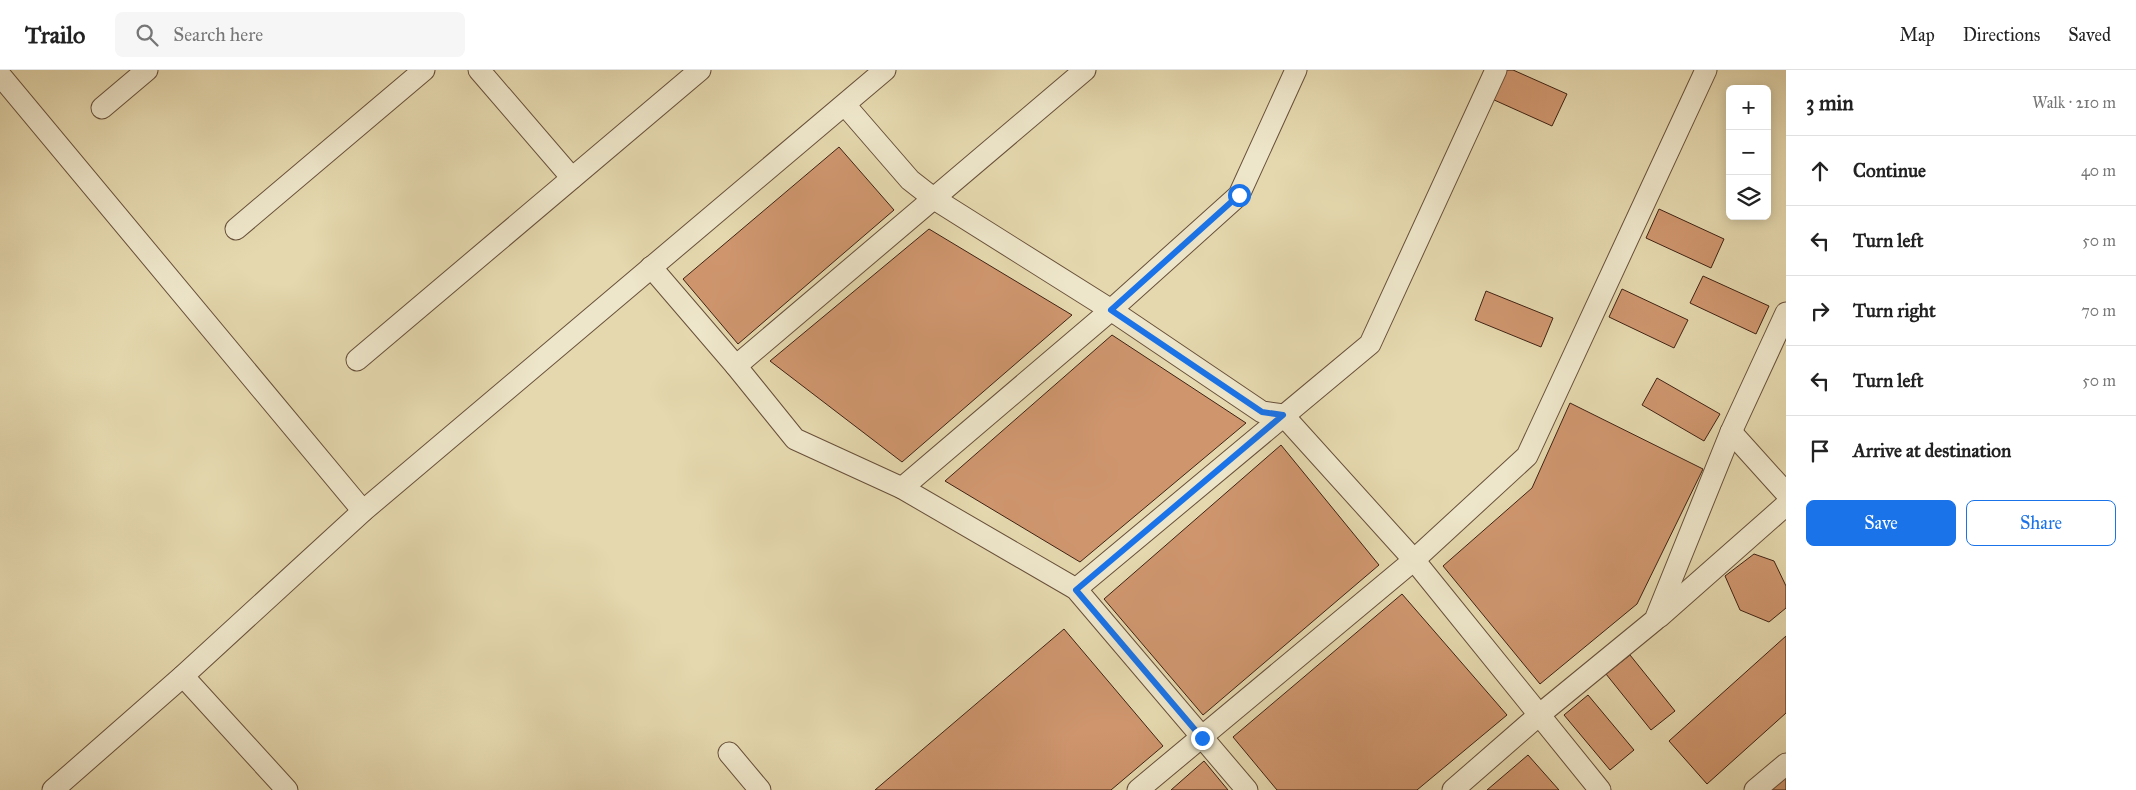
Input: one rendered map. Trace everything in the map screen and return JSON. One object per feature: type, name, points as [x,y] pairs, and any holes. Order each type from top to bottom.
[{"type":"street","points":[[102,108],[148,70]]},
{"type":"street","points":[[236,229],[424,70]]},
{"type":"street","points":[[479,70],[572,178]]},
{"type":"street","points":[[357,360],[700,70]]},
{"type":"street","points":[[53,790],[182,676],[363,511],[885,70]]},
{"type":"street","points":[[736,366],[1085,70]]},
{"type":"street","points":[[902,488],[1111,310],[1239,195],[1296,70]]},
{"type":"street","points":[[1076,590],[1370,344],[1496,70]]},
{"type":"street","points":[[1138,790],[1414,560],[1527,456],[1706,70]]},
{"type":"street","points":[[0,75],[363,511]]},
{"type":"street","points":[[845,105],[910,180],[933,198],[1111,310],[1262,412],[1283,415],[1414,560],[1600,790]]},
{"type":"street","points":[[651,267],[796,439],[902,488],[1076,590],[1247,790]]},
{"type":"street","points":[[1656,620],[1731,432],[1786,313]]},
{"type":"street","points":[[1731,432],[1786,493]]},
{"type":"street","points":[[1454,790],[1539,716],[1656,620],[1786,505]]},
{"type":"street","points":[[182,676],[287,790]]},
{"type":"street","points":[[729,753],[760,790]]},
{"type":"street","points":[[1755,790],[1786,764]]},
{"type":"building","points":[[1506,70],[1513,70],[1567,94],[1552,126],[1492,99]]},
{"type":"building","points":[[839,147],[894,210],[738,344],[683,279]]},
{"type":"building","points":[[1659,209],[1724,239],[1711,268],[1646,238]]},
{"type":"building","points":[[929,229],[1072,315],[902,462],[770,361]]},
{"type":"building","points":[[1703,276],[1769,306],[1756,334],[1690,303]]},
{"type":"building","points":[[1622,289],[1688,320],[1674,348],[1609,317]]},
{"type":"building","points":[[1486,291],[1553,318],[1541,347],[1475,320]]},
{"type":"building","points":[[1112,335],[1246,423],[1080,562],[945,481]]},
{"type":"building","points":[[1657,378],[1720,414],[1704,441],[1642,405]]},
{"type":"building","points":[[1570,403],[1703,469],[1637,604],[1540,684],[1443,566],[1532,488]]},
{"type":"building","points":[[1281,445],[1379,565],[1203,715],[1104,599]]},
{"type":"building","points":[[1754,554],[1774,561],[1786,586],[1786,608],[1769,622],[1740,610],[1725,576]]},
{"type":"building","points":[[1402,594],[1507,715],[1417,790],[1277,790],[1233,737]]},
{"type":"building","points":[[1064,629],[1163,746],[1111,790],[875,790]]},
{"type":"building","points":[[1786,636],[1786,713],[1707,784],[1669,741]]},
{"type":"building","points":[[1630,655],[1675,711],[1651,730],[1606,674]]},
{"type":"building","points":[[1588,695],[1634,750],[1610,770],[1564,715]]},
{"type":"building","points":[[1528,755],[1559,790],[1487,790]]},
{"type":"building","points":[[1204,761],[1228,790],[1171,790]]},
{"type":"building","points":[[1786,777],[1786,790],[1771,790]]},
{"type":"route","points":[[1202,738],[1076,590],[1283,415],[1262,412],[1111,310],[1239,195]]}]
